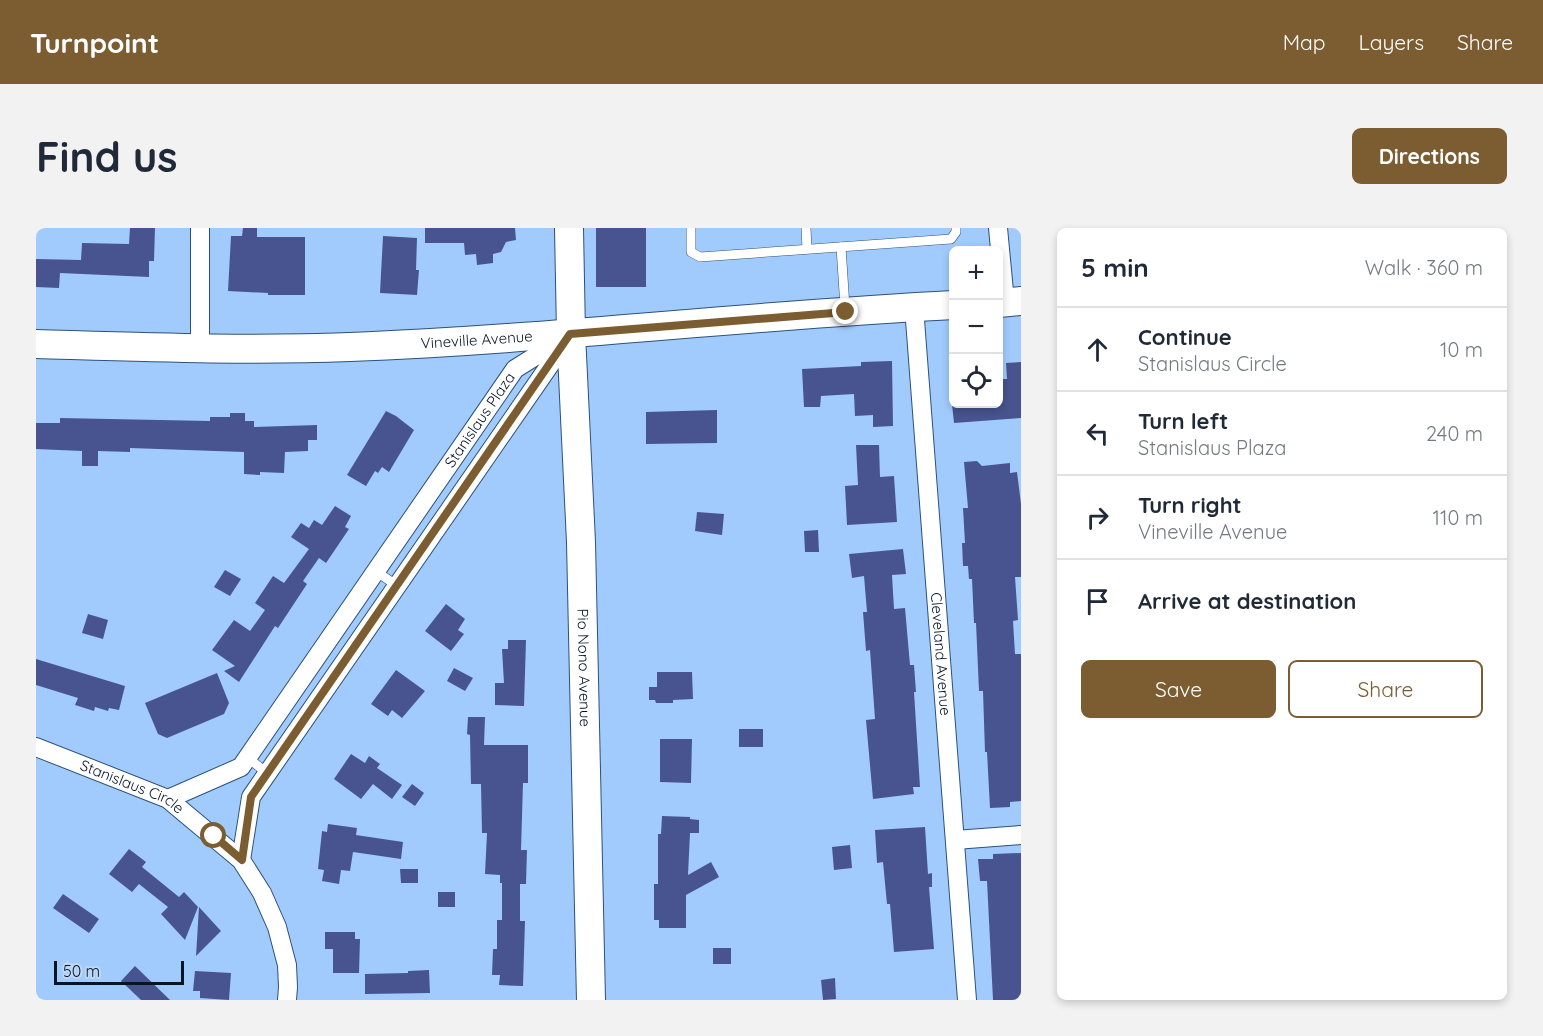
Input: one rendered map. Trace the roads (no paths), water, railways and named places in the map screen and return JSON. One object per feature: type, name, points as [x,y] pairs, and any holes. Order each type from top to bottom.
[{"type":"main road","name":"Pio Nono Avenue","points":[[569,228],[570,334],[580,542],[591,1000]]},
{"type":"main road","name":"Vineville Avenue","points":[[36,344],[200,349],[349,347],[570,334],[949,305]]},
{"type":"street","points":[[200,228],[200,349]]},
{"type":"street","points":[[998,228],[1008,302]]},
{"type":"street","name":"Cleveland Avenue","points":[[914,307],[967,1000]]},
{"type":"street","name":"Stanislaus Plaza","points":[[168,799],[241,767],[515,369],[570,334]]},
{"type":"street","name":"Stanislaus Plaza","points":[[242,860],[251,797],[570,334]]},
{"type":"street","name":"Stanislaus Circle","points":[[36,747],[168,799],[242,860],[262,893],[277,927],[286,965],[287,1000]]},
{"type":"street","points":[[955,840],[1021,835]]},
{"type":"lane","points":[[691,228],[691,252],[700,256],[951,239],[956,228]]},
{"type":"lane","points":[[806,228],[807,249]]},
{"type":"lane","points":[[841,247],[846,312]]},
{"type":"lane","points":[[376,572],[396,585]]},
{"type":"lane","points":[[248,758],[267,773]]}]
